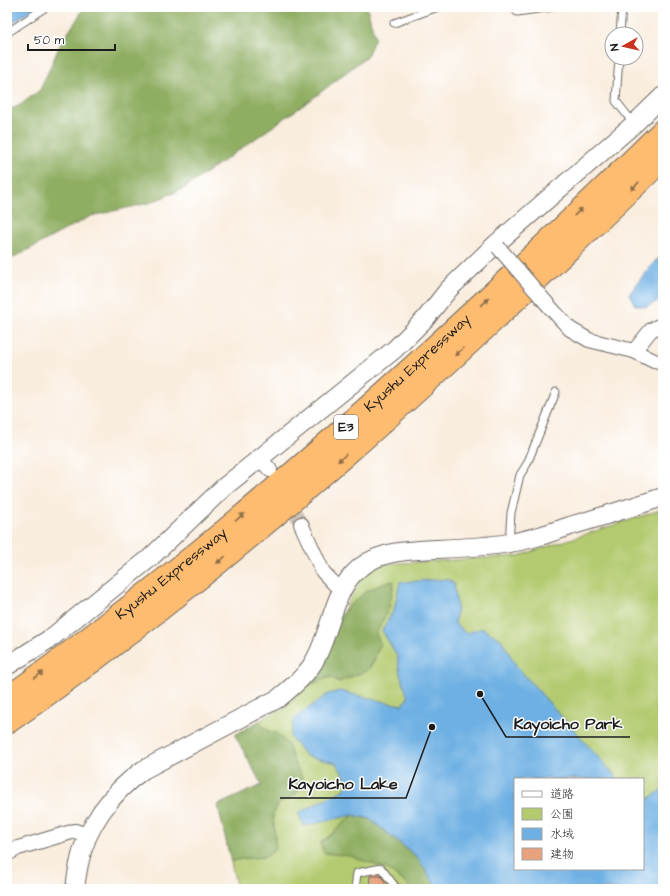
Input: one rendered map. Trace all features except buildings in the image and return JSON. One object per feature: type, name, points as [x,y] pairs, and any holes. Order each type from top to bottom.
[{"type":"highway","name":"Kyushu Expressway","points":[[7,698],[46,671],[165,580],[287,478],[409,371],[488,298],[663,130]]},
{"type":"highway","name":"Kyushu Expressway","points":[[7,723],[57,688],[176,596],[299,496],[422,387],[663,159]]},
{"type":"street","points":[[7,666],[51,638],[150,558],[223,488],[265,464],[395,350],[426,318],[448,290],[634,124],[663,96]]},
{"type":"street","points":[[497,245],[570,329],[589,340],[634,351],[654,361],[663,363]]},
{"type":"street","points":[[634,351],[651,330],[663,324]]},
{"type":"street","points":[[75,889],[79,863],[88,835],[107,803],[129,780],[160,760],[279,698],[296,684],[316,660],[327,634],[341,591],[354,573],[366,563],[380,555],[398,551],[466,548],[509,543],[534,537],[663,497]]},
{"type":"street","points":[[301,524],[324,572],[341,591]]},
{"type":"street","points":[[7,854],[18,848],[75,831],[88,835]]},
{"type":"lane","points":[[7,33],[46,7]]},
{"type":"lane","points":[[394,23],[438,7]]},
{"type":"lane","points":[[513,7],[517,12],[552,7]]},
{"type":"lane","points":[[621,26],[622,7]]},
{"type":"lane","points":[[618,66],[616,101],[634,124]]},
{"type":"lane","points":[[509,543],[511,513],[520,475],[527,464],[556,392]]},
{"type":"lane","points":[[355,889],[357,873],[381,868],[397,889]]},
{"type":"green space","points":[[85,7],[367,7],[375,38],[367,56],[312,99],[183,189],[149,203],[91,216],[7,261],[7,111],[20,105],[40,90],[60,45]]},
{"type":"green space","points":[[663,509],[663,889],[237,889],[218,805],[262,785],[235,735],[288,704],[323,662],[343,612],[364,573],[384,564],[518,556]]},
{"type":"green space","points":[[394,581],[390,605],[376,634],[380,643],[374,661],[368,670],[339,682],[330,677],[308,686],[305,684],[343,612],[365,592],[384,583]]},
{"type":"green space","points":[[259,721],[265,729],[278,734],[288,745],[294,762],[305,783],[295,795],[278,804],[273,814],[276,849],[266,857],[241,859],[231,862],[218,805],[262,785],[235,735]]},
{"type":"green space","points":[[353,815],[370,819],[417,857],[438,889],[411,889],[387,869],[350,856],[324,853],[320,843],[329,837]]},
{"type":"water","points":[[7,7],[37,7],[7,26]]},
{"type":"water","points":[[663,256],[663,299],[646,307],[635,305],[629,294],[655,261]]},
{"type":"water","points":[[448,579],[454,584],[457,607],[455,624],[466,633],[482,628],[501,639],[517,667],[617,778],[514,778],[514,870],[644,870],[644,802],[663,789],[663,889],[438,889],[417,857],[370,819],[353,815],[304,826],[298,813],[345,789],[349,783],[336,763],[306,756],[290,737],[295,718],[328,694],[340,691],[403,705],[408,697],[400,674],[397,656],[382,630],[394,610],[400,582]]},
{"type":"tunnel","points":[[285,496],[301,524]]},
{"type":"place","name":"Kayoicho Park","points":[[480,694]]},
{"type":"place","name":"Kayoicho Lake","points":[[432,727]]}]
